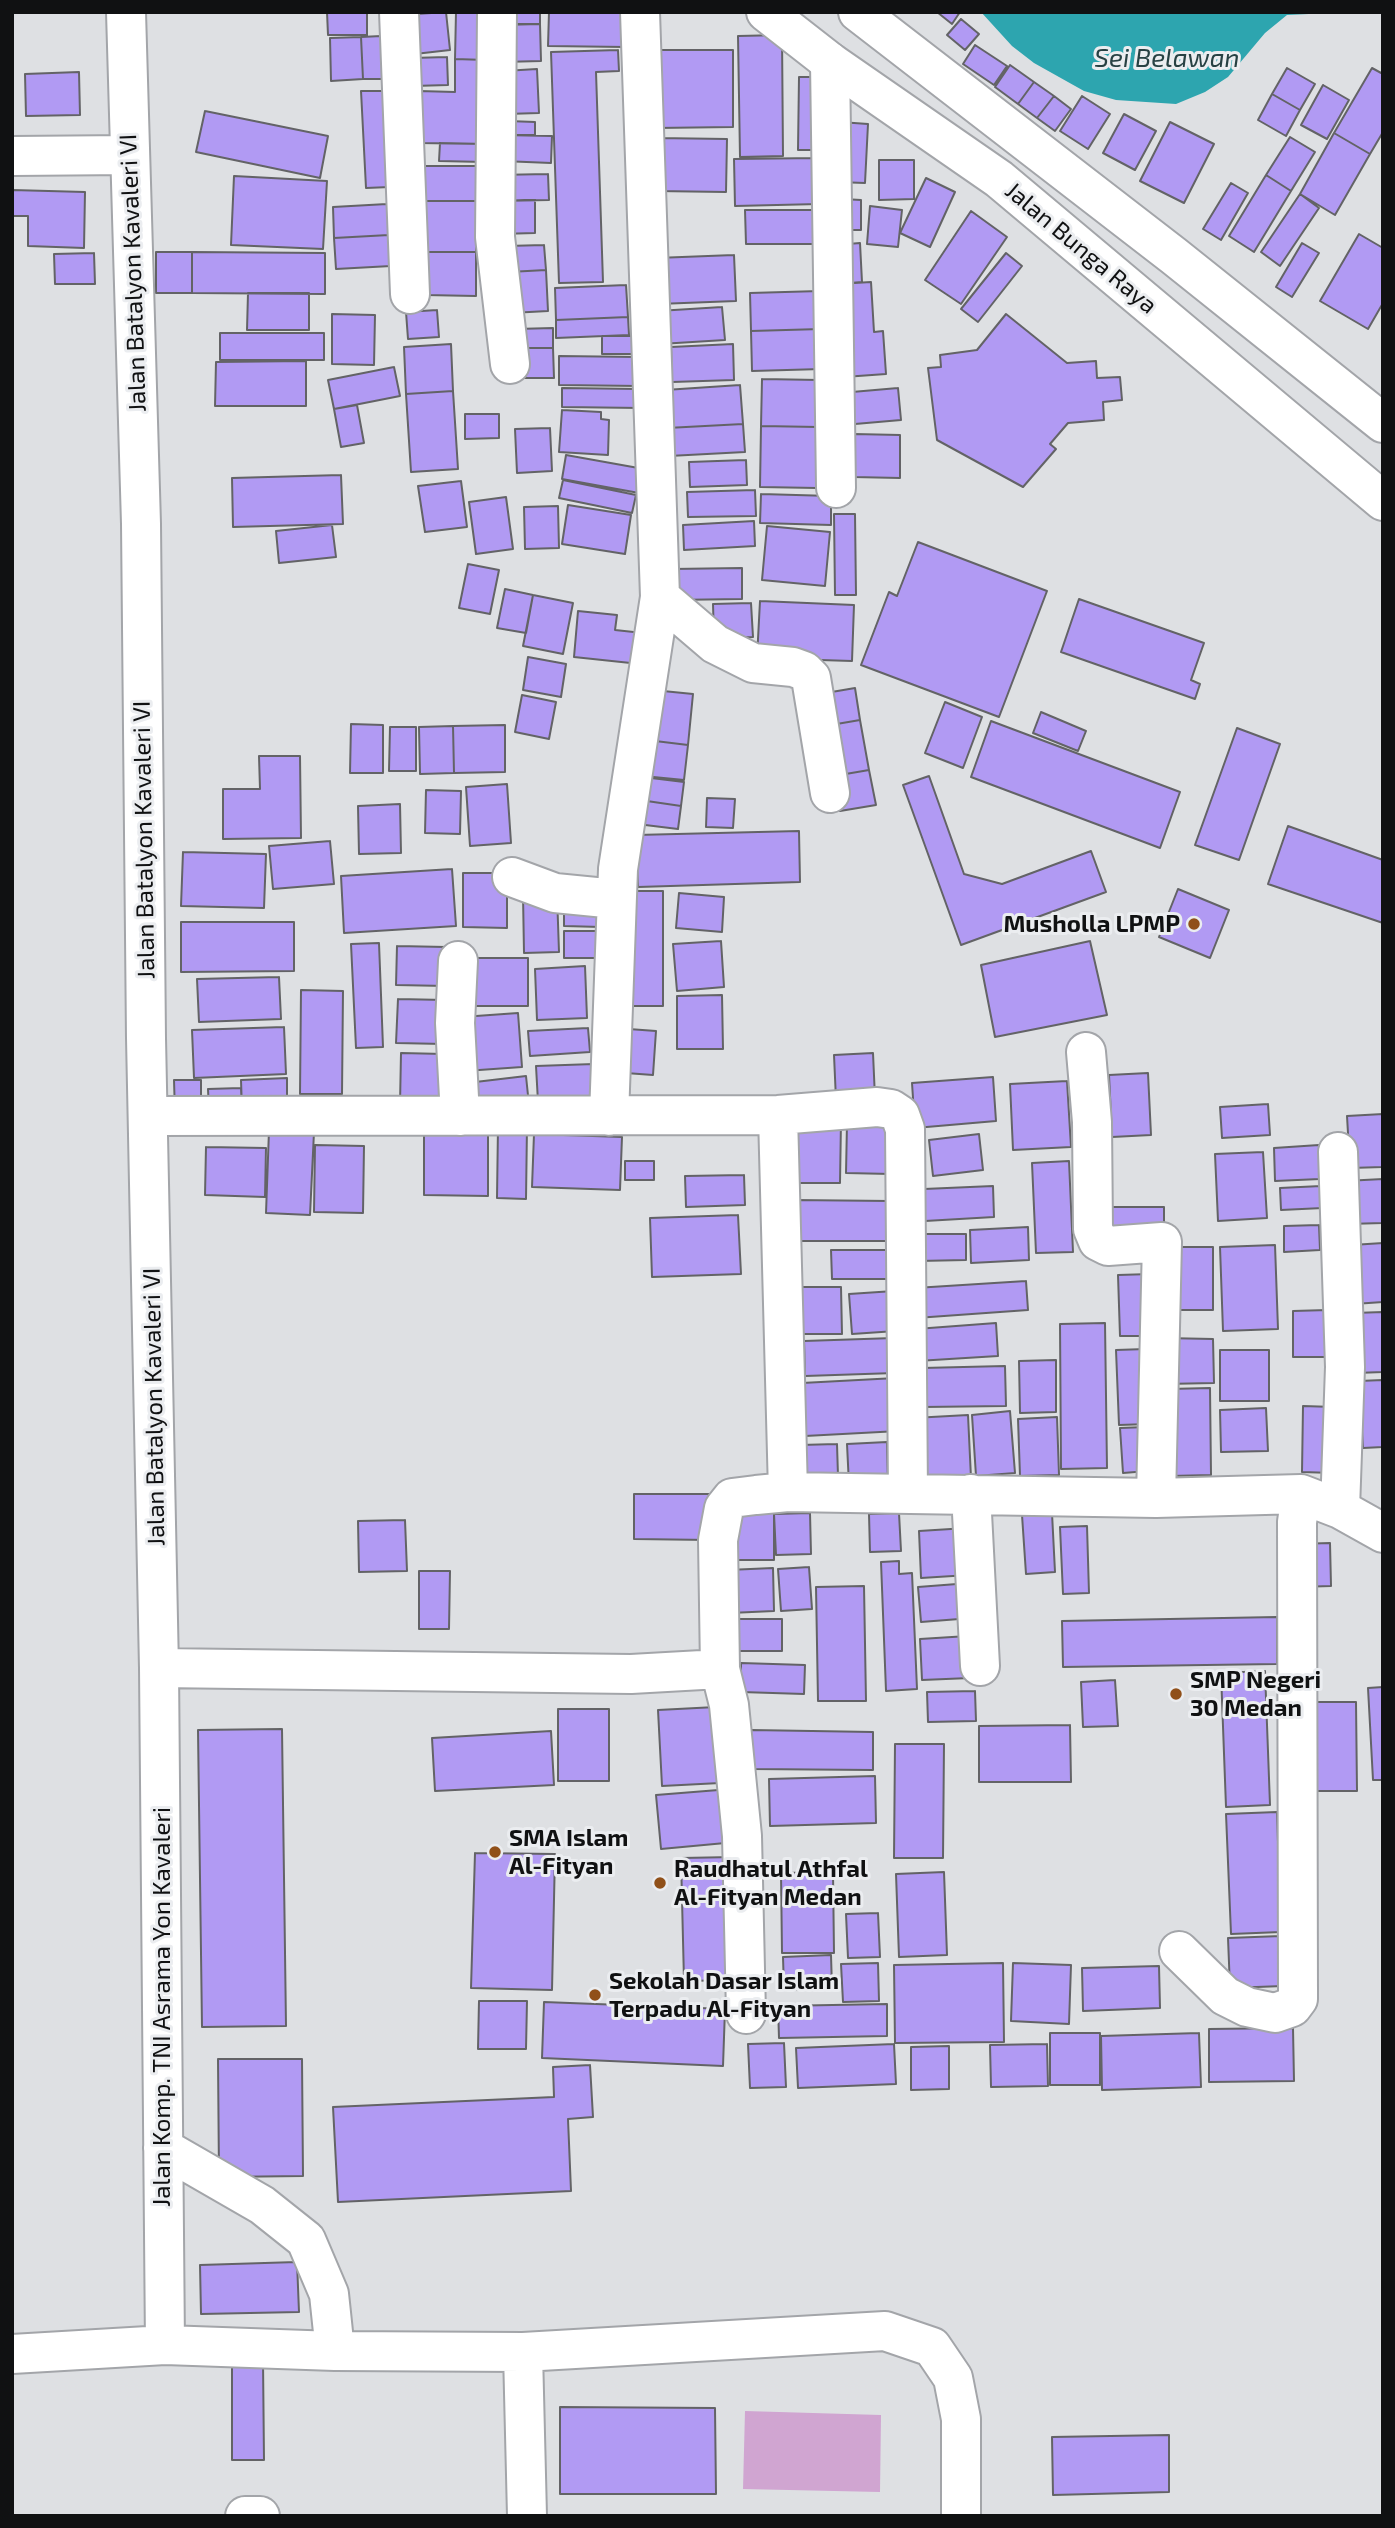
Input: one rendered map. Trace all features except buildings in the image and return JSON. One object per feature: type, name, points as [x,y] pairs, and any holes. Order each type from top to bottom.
[{"type":"street","name":"Jalan Batalyon Kavaleri VI","points":[[126,12],[141,524],[159,1668]]},
{"type":"street","points":[[398,12],[410,294]]},
{"type":"street","points":[[497,12],[495,237],[510,364]]},
{"type":"street","points":[[610,1116],[616,899],[660,597],[640,12]]},
{"type":"street","name":"Jalan Bunga Raya","points":[[766,12],[830,62],[999,179],[1383,501]]},
{"type":"street","name":"Jalan Bunga Raya","points":[[858,12],[1174,256],[1383,423]]},
{"type":"street","points":[[830,62],[836,488]]},
{"type":"street","points":[[12,156],[129,155]]},
{"type":"street","points":[[660,597],[715,644],[753,663],[793,667],[804,671],[811,678],[830,793]]},
{"type":"street","points":[[512,877],[555,893],[616,899]]},
{"type":"street","points":[[458,961],[455,1023],[460,1116]]},
{"type":"street","points":[[1086,1052],[1092,1122],[1093,1229],[1098,1241],[1108,1246],[1162,1242],[1156,1498]]},
{"type":"street","points":[[149,1116],[778,1115],[877,1107],[891,1110],[900,1115],[902,1122],[908,1494]]},
{"type":"street","points":[[778,1115],[788,1492]]},
{"type":"street","points":[[1338,1152],[1345,1367],[1340,1509]]},
{"type":"street","points":[[746,2014],[742,1836],[729,1705],[720,1669],[718,1540],[724,1508],[733,1498],[788,1492],[1156,1498],[1301,1494],[1340,1509],[1383,1533]]},
{"type":"street","points":[[971,1494],[980,1667]]},
{"type":"street","points":[[1178,1951],[1225,1996],[1247,2007],[1275,2013],[1292,2007],[1298,1999],[1297,1522],[1301,1494]]},
{"type":"street","points":[[159,1668],[631,1674],[720,1669]]},
{"type":"street","name":"Jalan Komp. TNI Asrama Yon Kavaleri","points":[[159,1668],[165,2345]]},
{"type":"street","points":[[163,2148],[262,2205],[306,2240],[329,2294],[335,2351]]},
{"type":"street","points":[[12,2354],[165,2345],[335,2351],[523,2352],[885,2331],[932,2347],[944,2361],[957,2389],[961,2419],[961,2516]]},
{"type":"street","points":[[523,2352],[527,2516]]},
{"type":"street","points":[[246,2516],[260,2516]]},
{"type":"shaded area","points":[[745,2411],[881,2415],[880,2492],[743,2489]]},
{"type":"water","name":"Sei Belawan","points":[[981,12],[1352,12],[1287,15],[1265,33],[1228,77],[1205,92],[1176,104],[1116,100],[1084,91],[1034,63],[1012,46]]},
{"type":"place","name":"Musholla LPMP","points":[[1194,924]]},
{"type":"place","name":"SMP Negeri 30 Medan","points":[[1176,1694]]},
{"type":"place","name":"SMA Islam Al-Fityan","points":[[495,1852]]},
{"type":"place","name":"Raudhatul Athfal Al-Fityan Medan","points":[[660,1883]]},
{"type":"place","name":"Sekolah Dasar Islam Terpadu Al-Fityan","points":[[595,1995]]}]
